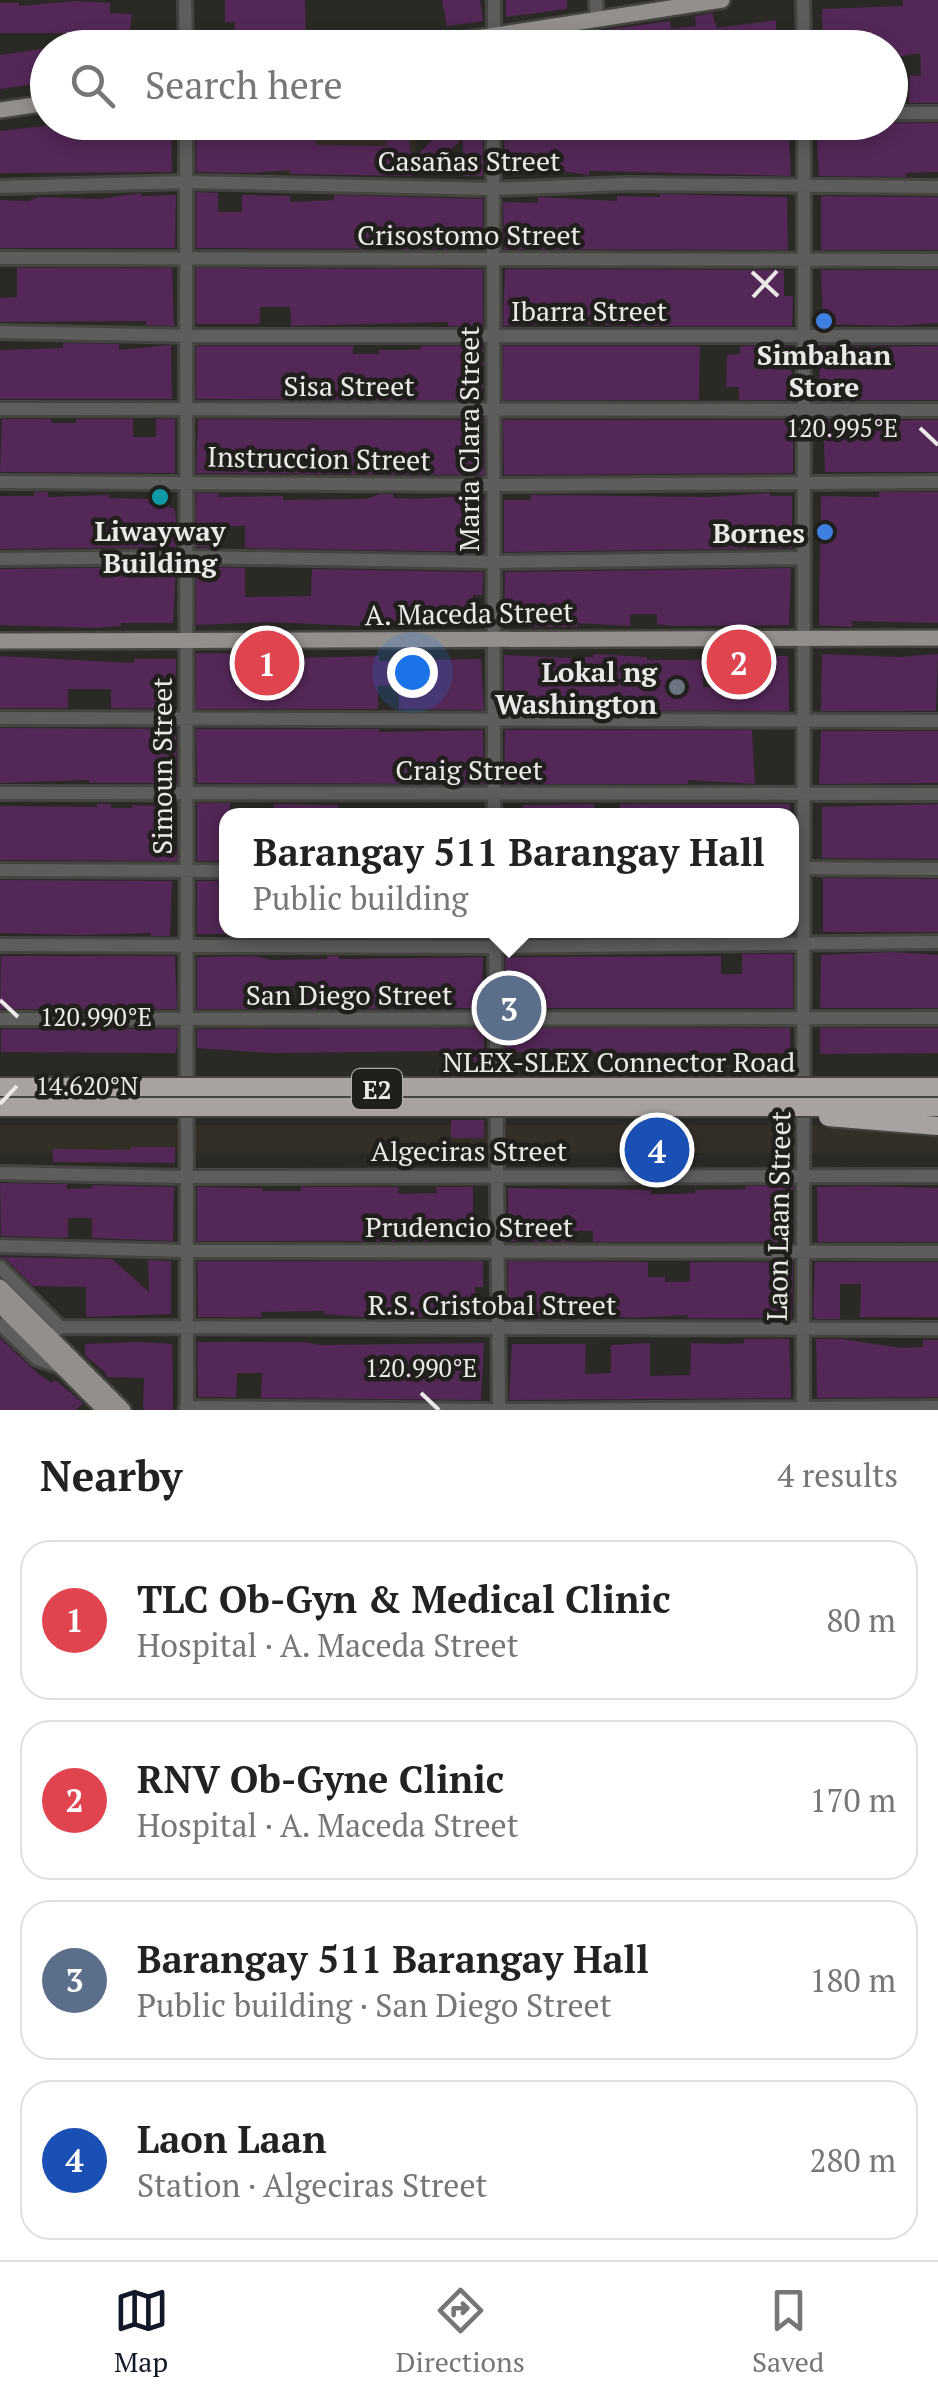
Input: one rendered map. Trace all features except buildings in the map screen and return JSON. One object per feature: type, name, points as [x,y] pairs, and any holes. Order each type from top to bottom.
[{"type":"highway","name":"NLEX-SLEX Connector Road","points":[[0,1087],[938,1087]]},
{"type":"highway","name":"NLEX-SLEX Connector Road","points":[[0,1107],[938,1107]]},
{"type":"highway","points":[[748,1108],[938,1126]]},
{"type":"main road","points":[[554,30],[722,0]]},
{"type":"main road","points":[[0,110],[30,106]]},
{"type":"main road","name":"A. Maceda Street","points":[[0,640],[938,638]]},
{"type":"main road","points":[[0,1287],[123,1410]]},
{"type":"main road","points":[[0,1306],[52,1338],[62,1366],[105,1410]]},
{"type":"street","points":[[185,0],[186,30]]},
{"type":"street","points":[[494,0],[494,30]]},
{"type":"street","points":[[596,0],[598,22]]},
{"type":"street","points":[[803,0],[804,30]]},
{"type":"street","points":[[908,113],[938,112]]},
{"type":"street","name":"Simoun Street","points":[[186,140],[186,1408]]},
{"type":"street","name":"Maria Clara Street","points":[[492,140],[494,808]]},
{"type":"street","name":"Laon Laan Street","points":[[799,1408],[805,942],[799,868],[806,796],[804,140]]},
{"type":"street","name":"Casañas Street","points":[[0,187],[185,182],[493,188],[626,184],[938,187]]},
{"type":"street","name":"Crisostomo Street","points":[[0,258],[938,260]]},
{"type":"street","name":"Ibarra Street","points":[[0,332],[187,336],[938,336]]},
{"type":"street","name":"Sisa Street","points":[[0,409],[938,410]]},
{"type":"street","name":"Instruccion Street","points":[[0,482],[938,482]]},
{"type":"street","points":[[0,558],[187,556],[493,562],[804,558]]},
{"type":"street","points":[[0,718],[938,721]]},
{"type":"street","name":"Craig Street","points":[[0,793],[938,794]]},
{"type":"street","points":[[799,868],[938,869]]},
{"type":"street","points":[[0,870],[219,870]]},
{"type":"street","points":[[495,938],[498,1410]]},
{"type":"street","points":[[0,945],[495,947],[938,942]]},
{"type":"street","name":"San Diego Street","points":[[0,1020],[938,1018]]},
{"type":"street","name":"Algeciras Street","points":[[0,1173],[185,1177],[938,1176]]},
{"type":"street","name":"Prudencio Street","points":[[0,1246],[186,1251],[938,1252]]},
{"type":"street","points":[[0,1267],[52,1338]]},
{"type":"street","points":[[0,1324],[37,1359],[62,1366]]},
{"type":"street","name":"R.S. Cristobal Street","points":[[52,1338],[187,1327],[938,1329]]},
{"type":"street","points":[[186,1408],[938,1407]]},
{"type":"shaded area","points":[[283,140],[416,140],[416,175],[283,173]]},
{"type":"shaded area","points":[[0,1125],[938,1125],[938,1153],[0,1153]]},
{"type":"place","name":"Simbahan Store","points":[[824,321]]},
{"type":"place","name":"Liwayway Building","points":[[160,497]]},
{"type":"place","name":"Bornes","points":[[825,532]]},
{"type":"place","name":"RNV Ob-Gyne Clinic","points":[[739,662]]},
{"type":"place","name":"TLC Ob-Gyn & Medical Clinic","points":[[267,663]]},
{"type":"place","name":"Lokal ng Washington","points":[[677,687]]},
{"type":"place","name":"Barangay 511 Barangay Hall","points":[[509,1008]]},
{"type":"place","name":"Laon Laan","points":[[657,1150]]}]
